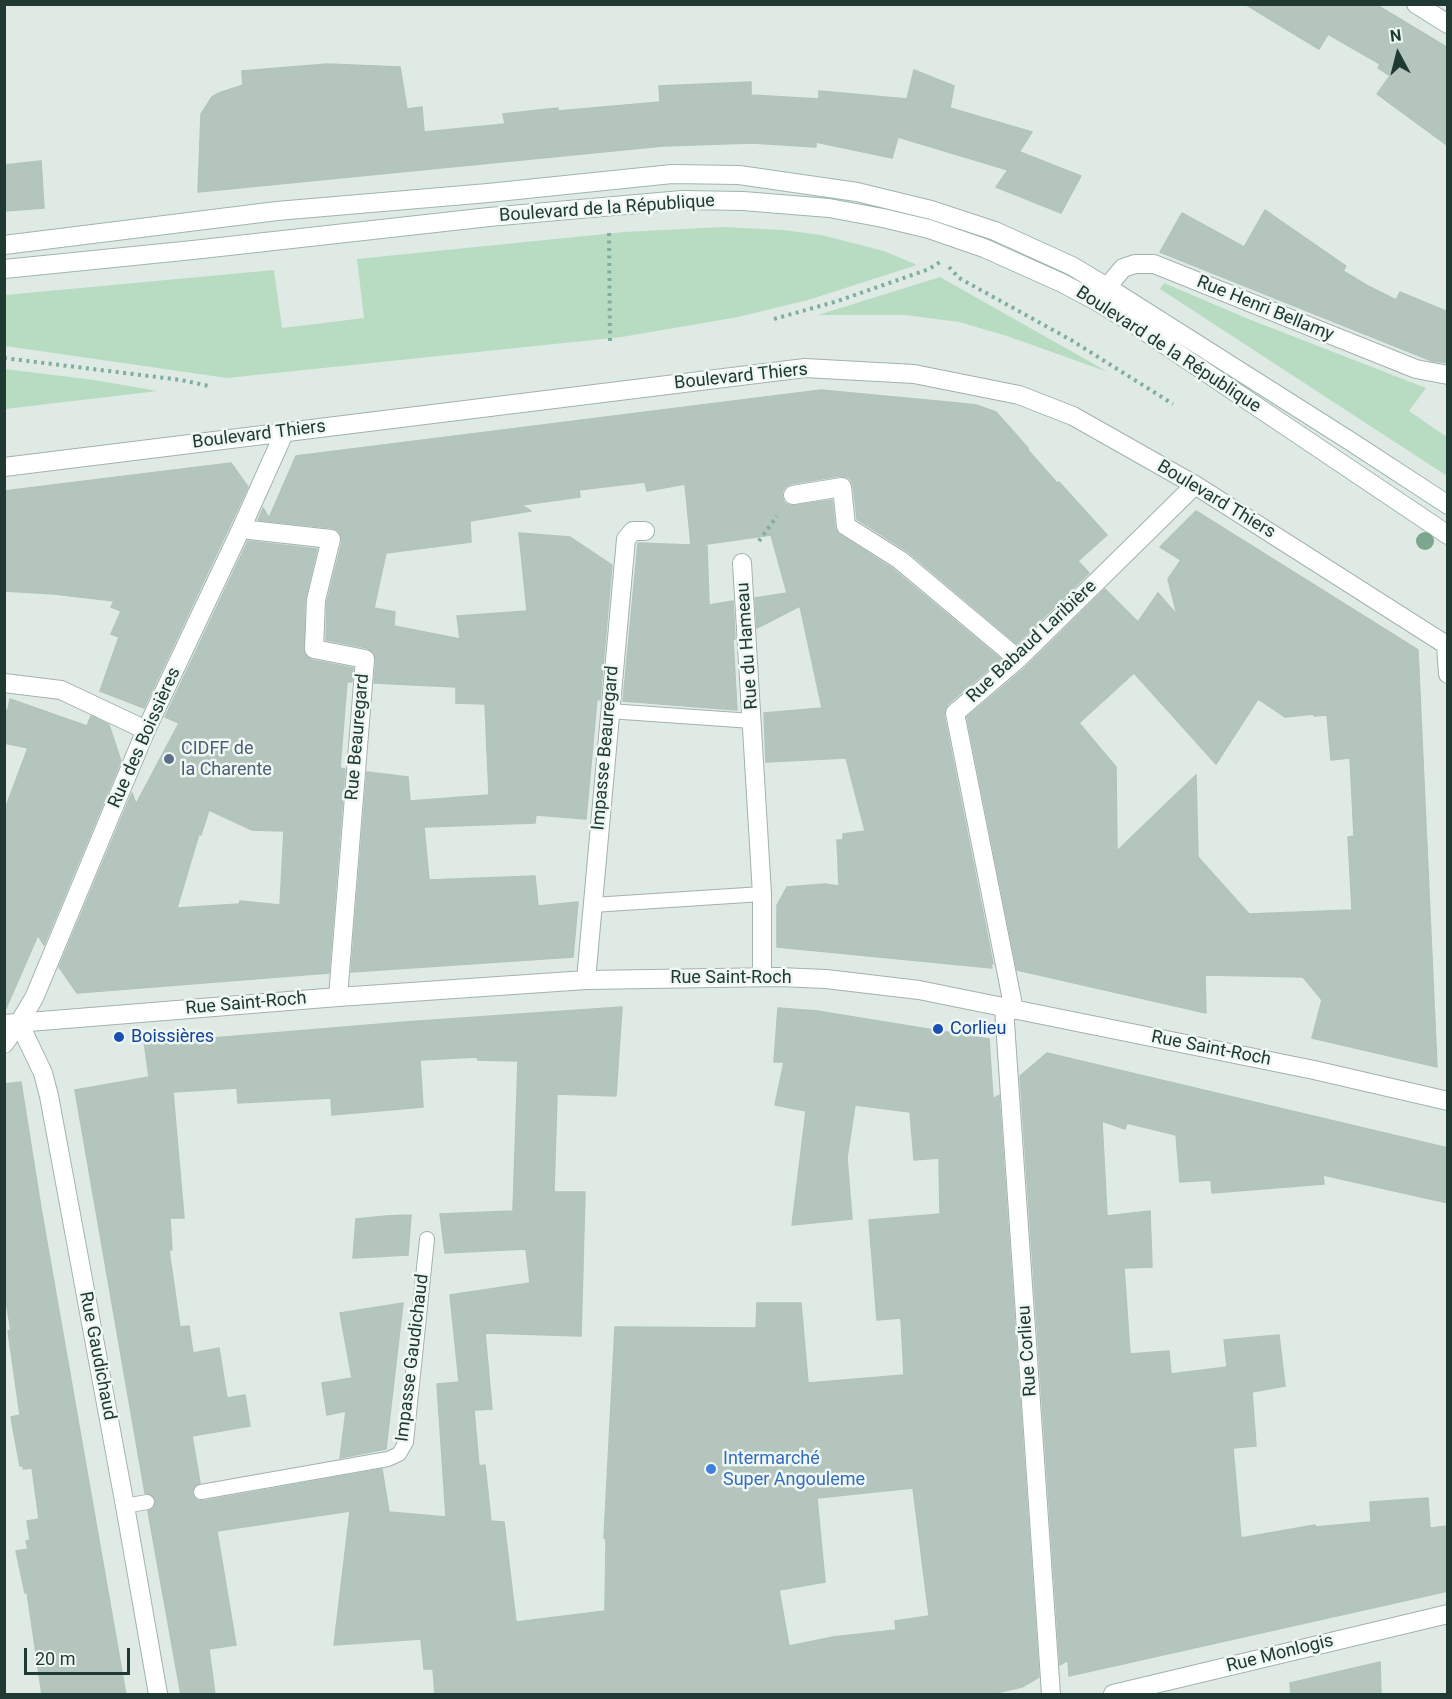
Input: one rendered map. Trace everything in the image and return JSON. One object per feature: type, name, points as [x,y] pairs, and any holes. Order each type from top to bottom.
[{"type":"street","points":[[1416,4],[1448,24]]},
{"type":"street","name":"Boulevard de la République","points":[[4,245],[277,211],[672,174],[739,176],[857,192],[931,210],[995,231],[1072,266],[1134,324],[1448,535]]},
{"type":"street","name":"Boulevard de la République","points":[[4,269],[682,200],[743,201],[829,208],[929,229],[984,248],[1062,284],[1102,295],[1350,441],[1448,505]]},
{"type":"street","name":"Rue Henri Bellamy","points":[[1102,295],[1123,268],[1135,264],[1154,264],[1416,369],[1448,375]]},
{"type":"street","name":"Boulevard Thiers","points":[[4,467],[805,368],[914,374],[1020,395],[1073,416],[1195,484],[1447,646]]},
{"type":"street","name":"Rue des Boissières","points":[[4,1044],[12,1024],[34,998],[146,730],[285,431]]},
{"type":"street","name":"Rue Babaud Laribière","points":[[1009,1009],[956,713],[1018,659],[1195,484]]},
{"type":"street","points":[[793,495],[842,487],[846,526],[900,560],[1018,659]]},
{"type":"street","name":"Rue Beauregard","points":[[241,529],[331,539],[316,600],[314,649],[365,659],[338,997]]},
{"type":"street","name":"Impasse Beauregard","points":[[586,980],[626,539],[633,531],[645,531]]},
{"type":"street","name":"Rue du Hameau","points":[[742,564],[762,894],[762,977]]},
{"type":"street","points":[[1447,646],[1448,674]]},
{"type":"street","points":[[4,683],[61,690],[146,730]]},
{"type":"street","name":"Rue Saint-Roch","points":[[12,1024],[338,997],[586,980],[762,977],[826,979],[919,990],[1314,1070],[1448,1101]]},
{"type":"street","name":"Rue Corlieu","points":[[1009,1009],[1051,1695]]},
{"type":"street","name":"Rue Gaudichaud","points":[[12,1024],[43,1073],[49,1096],[158,1695]]},
{"type":"street","name":"Rue Monlogis","points":[[1113,1695],[1448,1614]]},
{"type":"lane","points":[[609,711],[752,721]]},
{"type":"lane","points":[[593,905],[762,894]]},
{"type":"lane","name":"Impasse Gaudichaud","points":[[201,1492],[388,1459],[399,1454],[406,1442],[427,1239]]},
{"type":"lane","points":[[125,1506],[147,1502]]},
{"type":"path","points":[[609,206],[610,343]]},
{"type":"path","points":[[774,319],[858,294],[929,269],[943,260],[959,278],[1071,340],[1173,404]]},
{"type":"path","points":[[4,358],[181,380],[209,386]]},
{"type":"path","name":"Rue du Hameau","points":[[742,564],[793,495]]},
{"type":"green space","points":[[722,227],[783,230],[821,235],[884,251],[917,265],[808,300],[738,317],[622,337],[227,378],[5,346],[5,295],[274,270],[282,328],[364,318],[357,259],[624,232]]},
{"type":"green space","points":[[940,277],[1108,372],[1007,336],[959,322],[905,315],[818,315]]},
{"type":"green space","points":[[1164,283],[1246,318],[1426,388],[1409,411],[1447,437],[1447,476],[1160,289]]},
{"type":"green space","points":[[5,369],[94,380],[158,391],[5,409]]},
{"type":"building","points":[[1245,4],[1375,4],[1448,48],[1448,146],[1377,94],[1390,76],[1378,68],[1380,64],[1328,34],[1319,49]]},
{"type":"building","points":[[327,64],[400,67],[407,109],[422,107],[424,132],[505,124],[503,114],[660,102],[659,86],[751,82],[751,95],[819,99],[819,91],[907,99],[914,70],[954,86],[950,108],[1032,132],[1010,166],[1020,152],[1081,176],[1061,213],[996,187],[1008,170],[898,137],[892,158],[816,142],[816,147],[752,143],[663,146],[198,192],[201,114],[212,97],[243,85],[242,71]]},
{"type":"building","points":[[41,161],[44,208],[4,211],[4,165]]},
{"type":"building","points":[[1265,210],[1346,266],[1343,271],[1368,286],[1396,300],[1400,292],[1448,312],[1448,363],[1432,361],[1160,252],[1182,213],[1244,247]]},
{"type":"building","points":[[821,390],[976,405],[996,412],[1057,483],[1059,482],[1107,535],[1078,561],[1089,573],[1017,644],[907,551],[857,519],[853,485],[847,477],[840,476],[791,484],[782,492],[784,502],[790,506],[832,500],[835,528],[840,535],[893,569],[1001,659],[948,704],[944,715],[992,968],[777,947],[777,905],[787,887],[825,884],[839,886],[837,840],[843,840],[843,834],[865,831],[846,758],[766,762],[764,713],[822,708],[800,606],[757,628],[755,598],[787,593],[771,535],[693,546],[707,546],[709,605],[733,601],[737,710],[623,701],[638,543],[691,545],[685,484],[647,491],[645,482],[579,490],[580,497],[522,505],[531,511],[470,521],[471,542],[386,553],[374,608],[395,612],[394,626],[460,639],[457,616],[527,611],[519,533],[570,537],[612,565],[600,700],[597,699],[586,819],[536,815],[535,823],[424,827],[429,880],[535,876],[538,906],[578,902],[573,957],[351,972],[367,772],[408,777],[410,801],[489,795],[485,704],[456,703],[456,687],[374,683],[376,659],[372,651],[326,640],[327,602],[342,542],[341,535],[338,530],[332,528],[258,520],[263,508],[269,518],[296,456]]},
{"type":"building","points":[[231,463],[248,487],[144,708],[100,691],[119,637],[111,634],[121,611],[111,607],[114,601],[4,591],[4,491]]},
{"type":"building","points":[[1196,511],[1418,650],[1437,1067],[1312,1038],[1322,1000],[1303,977],[1205,975],[1206,1013],[1017,970],[967,717],[1026,667],[1105,589],[1138,622],[1158,593],[1177,615],[1168,579],[1181,560],[1160,547]],"holes":[[[1134,673],[1216,764],[1258,699],[1285,717],[1327,715],[1331,760],[1350,758],[1354,836],[1348,837],[1352,910],[1249,914],[1198,857],[1196,775],[1117,851],[1116,767],[1079,723]]]},
{"type":"building","points":[[248,541],[317,549],[305,600],[304,653],[312,660],[353,668],[352,682],[347,682],[340,768],[345,769],[329,973],[77,993],[59,967],[132,793],[136,804],[179,723],[165,717]],"holes":[[[209,810],[252,830],[284,831],[280,905],[240,901],[239,904],[177,908],[199,834],[201,835]]]},
{"type":"building","points":[[10,699],[87,726],[91,716],[109,725],[121,761],[44,945],[38,935],[4,1013],[5,809],[28,748],[4,743],[4,710],[8,710]]},
{"type":"building","points":[[622,1007],[616,1096],[557,1094],[554,1192],[585,1192],[581,1336],[485,1333],[492,1409],[474,1410],[479,1466],[485,1465],[491,1521],[504,1522],[516,1622],[605,1611],[606,1539],[604,1538],[615,1327],[756,1328],[757,1303],[801,1303],[808,1383],[904,1375],[901,1318],[877,1320],[869,1220],[940,1214],[939,1158],[914,1160],[910,1112],[855,1105],[847,1158],[852,1219],[792,1225],[806,1111],[775,1105],[784,1062],[774,1062],[778,1008],[817,1011],[989,1039],[993,1099],[999,1095],[1039,1677],[1022,1687],[987,1695],[435,1695],[433,1669],[424,1669],[421,1639],[334,1645],[350,1511],[217,1531],[236,1645],[209,1649],[215,1695],[181,1695],[148,1511],[153,1508],[156,1501],[153,1496],[145,1493],[75,1090],[149,1077],[144,1041],[201,1037],[201,1039]],"holes":[[[477,1057],[478,1060],[518,1061],[513,1211],[440,1214],[445,1253],[526,1249],[530,1283],[450,1295],[459,1382],[437,1384],[446,1517],[389,1512],[382,1469],[203,1501],[197,1500],[192,1493],[195,1486],[200,1483],[192,1436],[250,1426],[245,1395],[227,1398],[219,1348],[193,1353],[189,1326],[180,1327],[169,1250],[172,1250],[170,1218],[184,1218],[173,1092],[237,1088],[238,1103],[331,1098],[332,1115],[423,1107],[420,1060]],[[913,1488],[929,1616],[895,1621],[896,1630],[833,1637],[789,1646],[779,1590],[825,1582],[817,1498]]]},
{"type":"building","points":[[1047,1053],[1448,1148],[1448,1203],[1323,1175],[1324,1184],[1212,1193],[1211,1180],[1180,1182],[1176,1135],[1127,1123],[1125,1129],[1102,1121],[1107,1216],[1150,1211],[1152,1267],[1124,1268],[1130,1354],[1169,1351],[1171,1374],[1227,1367],[1224,1340],[1279,1335],[1285,1386],[1252,1392],[1256,1446],[1233,1448],[1241,1538],[1315,1525],[1315,1527],[1371,1522],[1370,1502],[1428,1498],[1430,1528],[1448,1526],[1448,1591],[1069,1676],[1068,1660],[1060,1665],[1020,1076]]},
{"type":"building","points":[[21,1082],[126,1695],[42,1695],[27,1592],[25,1593],[16,1551],[28,1549],[26,1541],[30,1540],[27,1521],[39,1519],[32,1468],[23,1469],[23,1466],[20,1466],[11,1417],[20,1415],[8,1331],[11,1330],[4,1290],[4,1084]]},
{"type":"building","points":[[411,1215],[408,1255],[353,1258],[356,1219]]},
{"type":"building","points":[[403,1303],[386,1449],[340,1458],[346,1411],[327,1415],[322,1383],[352,1378],[340,1313]]},
{"type":"building","points":[[1380,1662],[1381,1695],[1291,1695],[1290,1683]]},
{"type":"place","name":"CIDFF de la Charente","points":[[169,759]]},
{"type":"place","name":"Corlieu","points":[[938,1029]]},
{"type":"place","name":"Boissières","points":[[119,1037]]},
{"type":"place","name":"Intermarché Super Angouleme","points":[[711,1469]]}]
